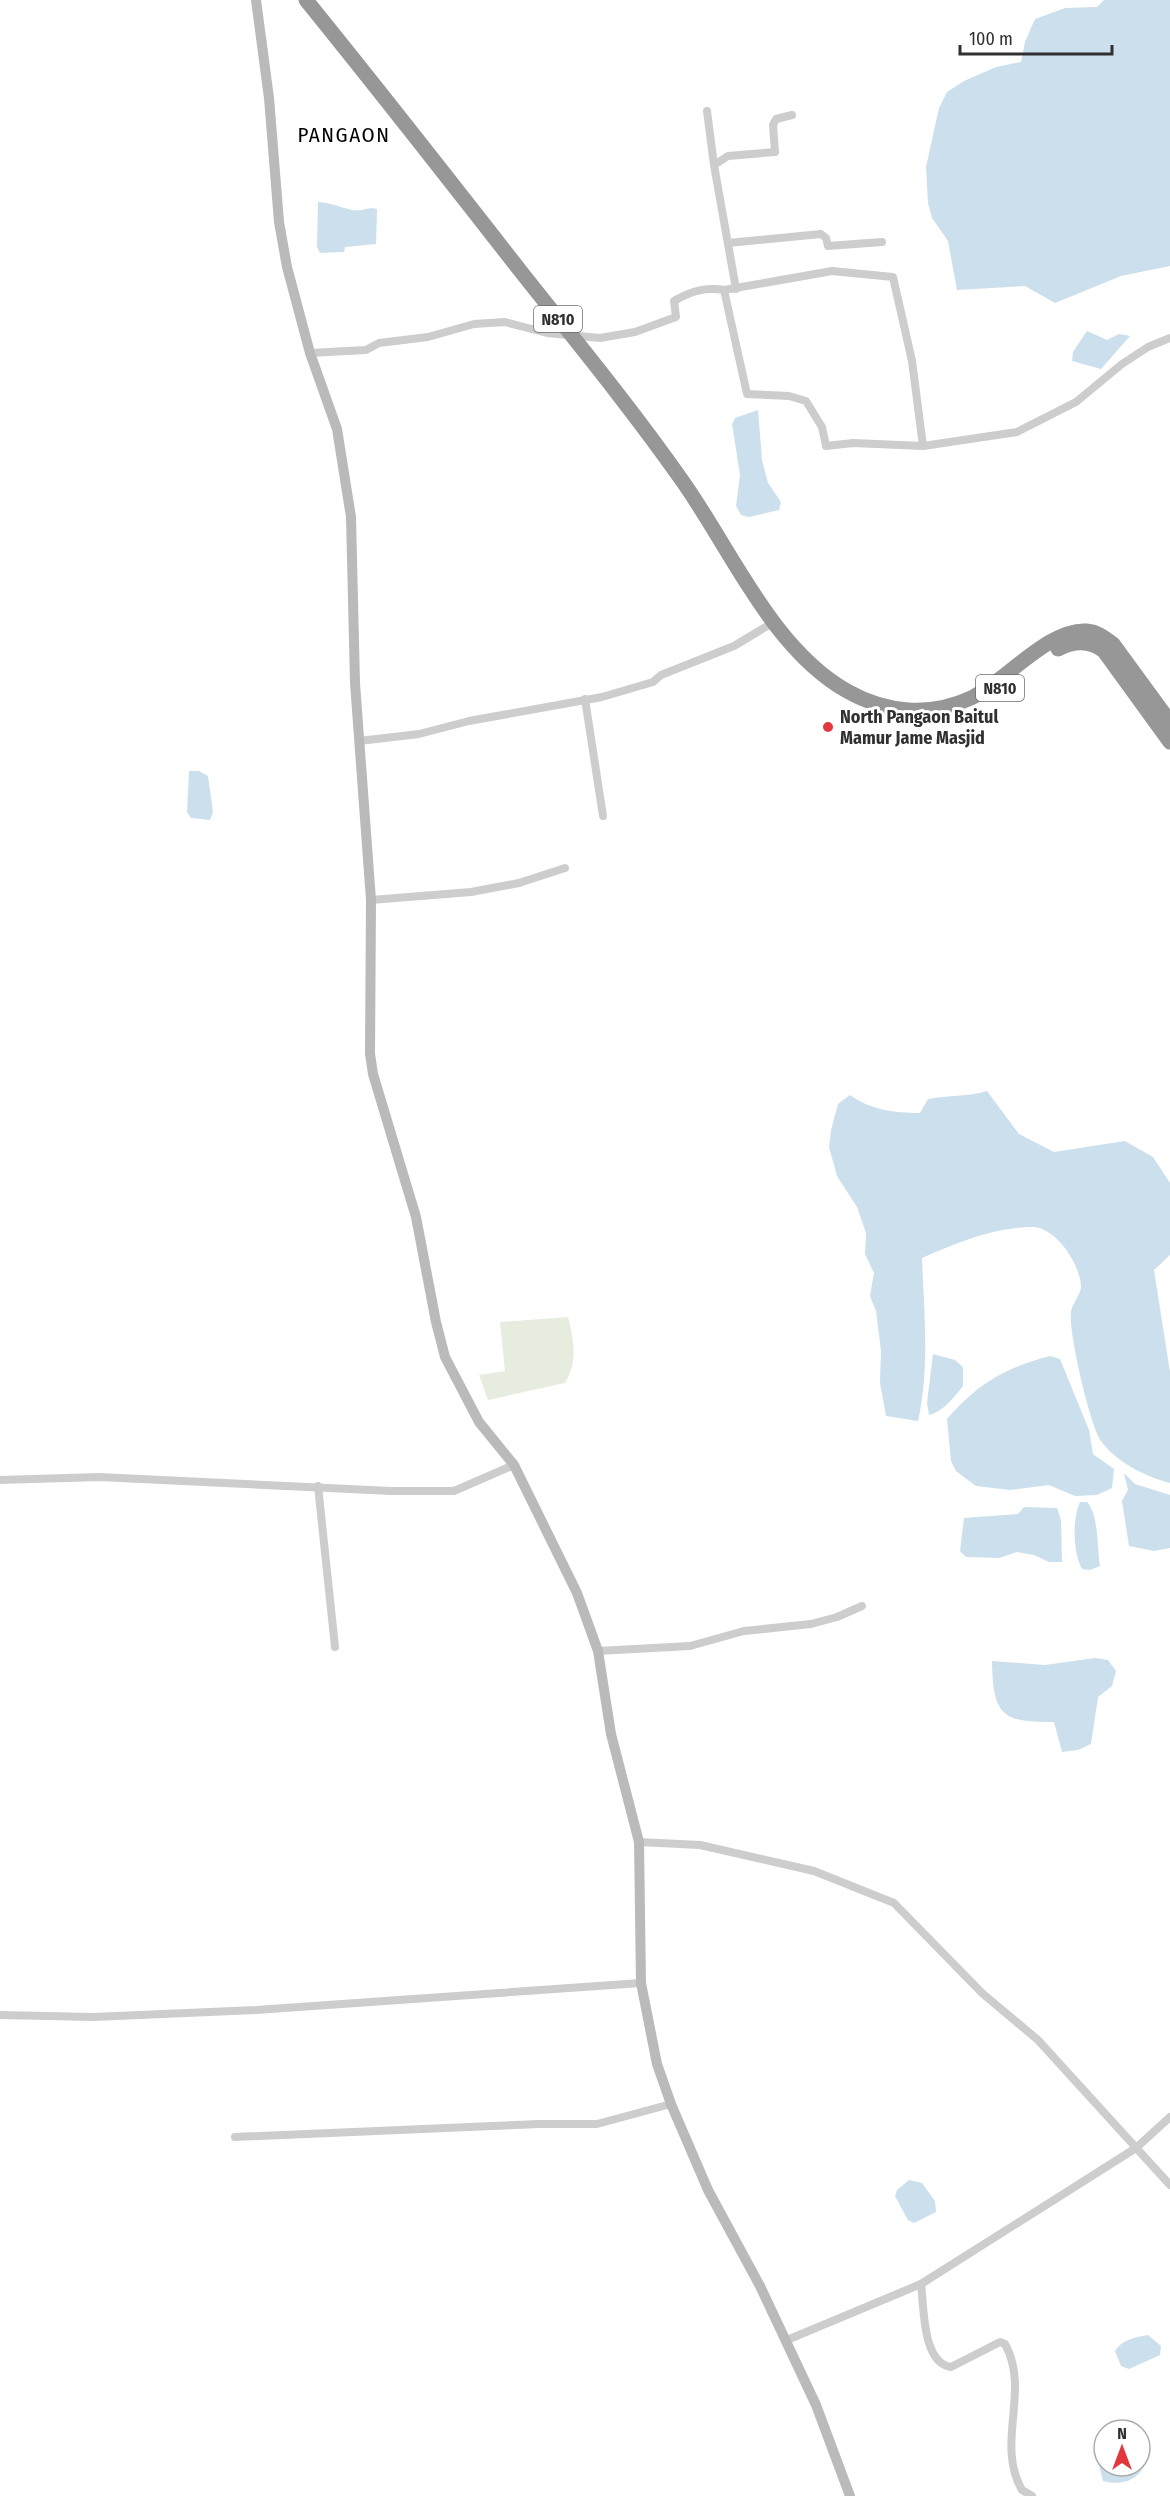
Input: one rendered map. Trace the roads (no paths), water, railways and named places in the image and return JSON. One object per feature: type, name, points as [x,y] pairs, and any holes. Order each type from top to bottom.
[{"type":"highway","name":"N810","points":[[306,0],[571,335],[682,480],[774,622],[824,681],[855,700],[884,711],[905,714],[937,711],[969,706],[1054,650],[1070,643],[1089,643],[1104,651],[1170,742]]},
{"type":"highway","name":"N810","points":[[937,711],[974,697],[1060,637],[1088,631],[1101,635],[1113,644],[1170,722]]},
{"type":"street","points":[[256,0],[269,98],[279,222],[287,267],[310,353],[337,429],[351,517],[359,741],[371,900],[370,1054],[373,1074],[416,1217],[445,1357],[479,1422],[514,1465],[577,1593],[598,1651],[611,1734],[639,1842],[641,1983],[657,2064],[671,2104],[708,2190],[787,2340],[816,2405],[850,2496]]},
{"type":"street","points":[[707,111],[736,289]]},
{"type":"street","points":[[714,165],[728,156],[776,152],[773,125],[776,119],[792,115]]},
{"type":"street","points":[[728,243],[821,234],[826,238],[828,246],[882,242]]},
{"type":"street","points":[[310,353],[366,350],[378,343],[428,337],[474,324],[505,322],[547,333],[600,338],[635,332],[676,317],[674,301],[690,292],[710,288],[736,289],[832,271],[893,277],[912,362],[922,446]]},
{"type":"street","points":[[724,290],[747,394],[789,396],[806,401],[822,427],[826,446],[853,443],[922,446],[1017,432],[1076,402],[1122,364],[1148,347],[1170,338]]},
{"type":"street","points":[[359,741],[418,735],[470,721],[585,699],[653,682],[661,675],[735,645],[774,622]]},
{"type":"street","points":[[585,699],[603,816]]},
{"type":"street","points":[[371,900],[471,892],[519,883],[565,868]]},
{"type":"street","points":[[0,1480],[99,1477],[454,1491],[514,1465]]},
{"type":"street","points":[[318,1486],[335,1647]]},
{"type":"street","points":[[598,1651],[690,1646],[744,1631],[811,1624],[837,1617],[862,1606]]},
{"type":"street","points":[[639,1842],[700,1845],[814,1871],[894,1903],[982,1993],[1038,2040],[1170,2185]]},
{"type":"street","points":[[0,2015],[81,2017],[256,2010],[641,1983]]},
{"type":"street","points":[[235,2137],[540,2124],[597,2124],[671,2104]]},
{"type":"street","points":[[787,2340],[921,2284],[1136,2148],[1170,2117]]},
{"type":"street","points":[[921,2284],[925,2334],[937,2361],[943,2366],[951,2367],[1000,2342],[1005,2344],[1014,2363],[1015,2406],[1010,2456],[1019,2485],[1022,2490],[1032,2496]]},
{"type":"water","points":[[1104,0],[1170,0],[1170,266],[1121,276],[1055,303],[1025,286],[957,290],[948,241],[932,218],[928,203],[926,167],[939,108],[947,92],[964,81],[996,67],[1021,62],[1025,42],[1035,19],[1065,8],[1097,7]]},
{"type":"water","points":[[318,202],[355,210],[377,209],[376,244],[345,247],[344,252],[320,253],[317,247]]},
{"type":"water","points":[[1087,331],[1107,340],[1119,334],[1130,336],[1101,369],[1072,361],[1073,352]]},
{"type":"water","points":[[758,410],[762,460],[768,483],[781,502],[779,510],[749,517],[741,515],[736,506],[740,475],[732,424],[735,418]]},
{"type":"water","points":[[189,771],[199,771],[208,776],[213,812],[210,820],[191,818],[187,812]]},
{"type":"water","points":[[987,1091],[1019,1134],[1054,1152],[1125,1141],[1153,1157],[1170,1183],[1170,1255],[1154,1270],[1170,1372],[1170,1483],[1151,1477],[1123,1462],[1107,1449],[1096,1432],[1076,1357],[1071,1322],[1073,1305],[1081,1289],[1080,1277],[1065,1248],[1050,1233],[1041,1229],[1018,1228],[989,1233],[922,1258],[925,1360],[918,1421],[886,1416],[880,1383],[881,1351],[876,1311],[870,1296],[874,1273],[865,1254],[866,1233],[857,1207],[837,1176],[829,1147],[838,1104],[850,1095],[883,1110],[920,1113],[928,1099]]},
{"type":"water","points":[[933,1354],[955,1360],[963,1367],[963,1386],[944,1407],[929,1415],[927,1403]]},
{"type":"water","points":[[1050,1356],[1060,1359],[1089,1430],[1093,1454],[1114,1469],[1112,1488],[1097,1495],[1075,1496],[1049,1485],[1010,1490],[976,1486],[956,1471],[951,1461],[947,1419],[970,1396],[993,1379],[1019,1366]]},
{"type":"water","points":[[1124,1473],[1135,1484],[1170,1495],[1170,1548],[1154,1551],[1129,1546],[1122,1501],[1128,1490]]},
{"type":"water","points":[[1080,1502],[1087,1502],[1096,1523],[1100,1566],[1090,1570],[1082,1569],[1075,1545],[1076,1517]]},
{"type":"water","points":[[1024,1507],[1057,1508],[1061,1520],[1062,1562],[1049,1562],[1034,1555],[1017,1552],[999,1558],[966,1557],[960,1551],[964,1518],[1018,1514]]},
{"type":"water","points":[[1095,1658],[1108,1660],[1116,1671],[1112,1686],[1098,1697],[1091,1744],[1078,1750],[1062,1752],[1054,1722],[1036,1722],[1011,1717],[1003,1712],[998,1704],[992,1661],[1045,1665]]},
{"type":"water","points":[[909,2180],[922,2183],[935,2201],[936,2212],[914,2223],[908,2220],[895,2196],[897,2190]]},
{"type":"water","points":[[1148,2335],[1161,2346],[1160,2355],[1129,2369],[1121,2366],[1115,2351],[1118,2347],[1129,2340]]},
{"type":"water","points":[[1102,2478],[1133,2478],[1114,2483],[1103,2481]]},
{"type":"place","name":"North Pangaon Baitul Mamur Jame Masjid","points":[[828,727]]},
{"type":"district","name":"PANGAON","points":[[344,135]]}]
